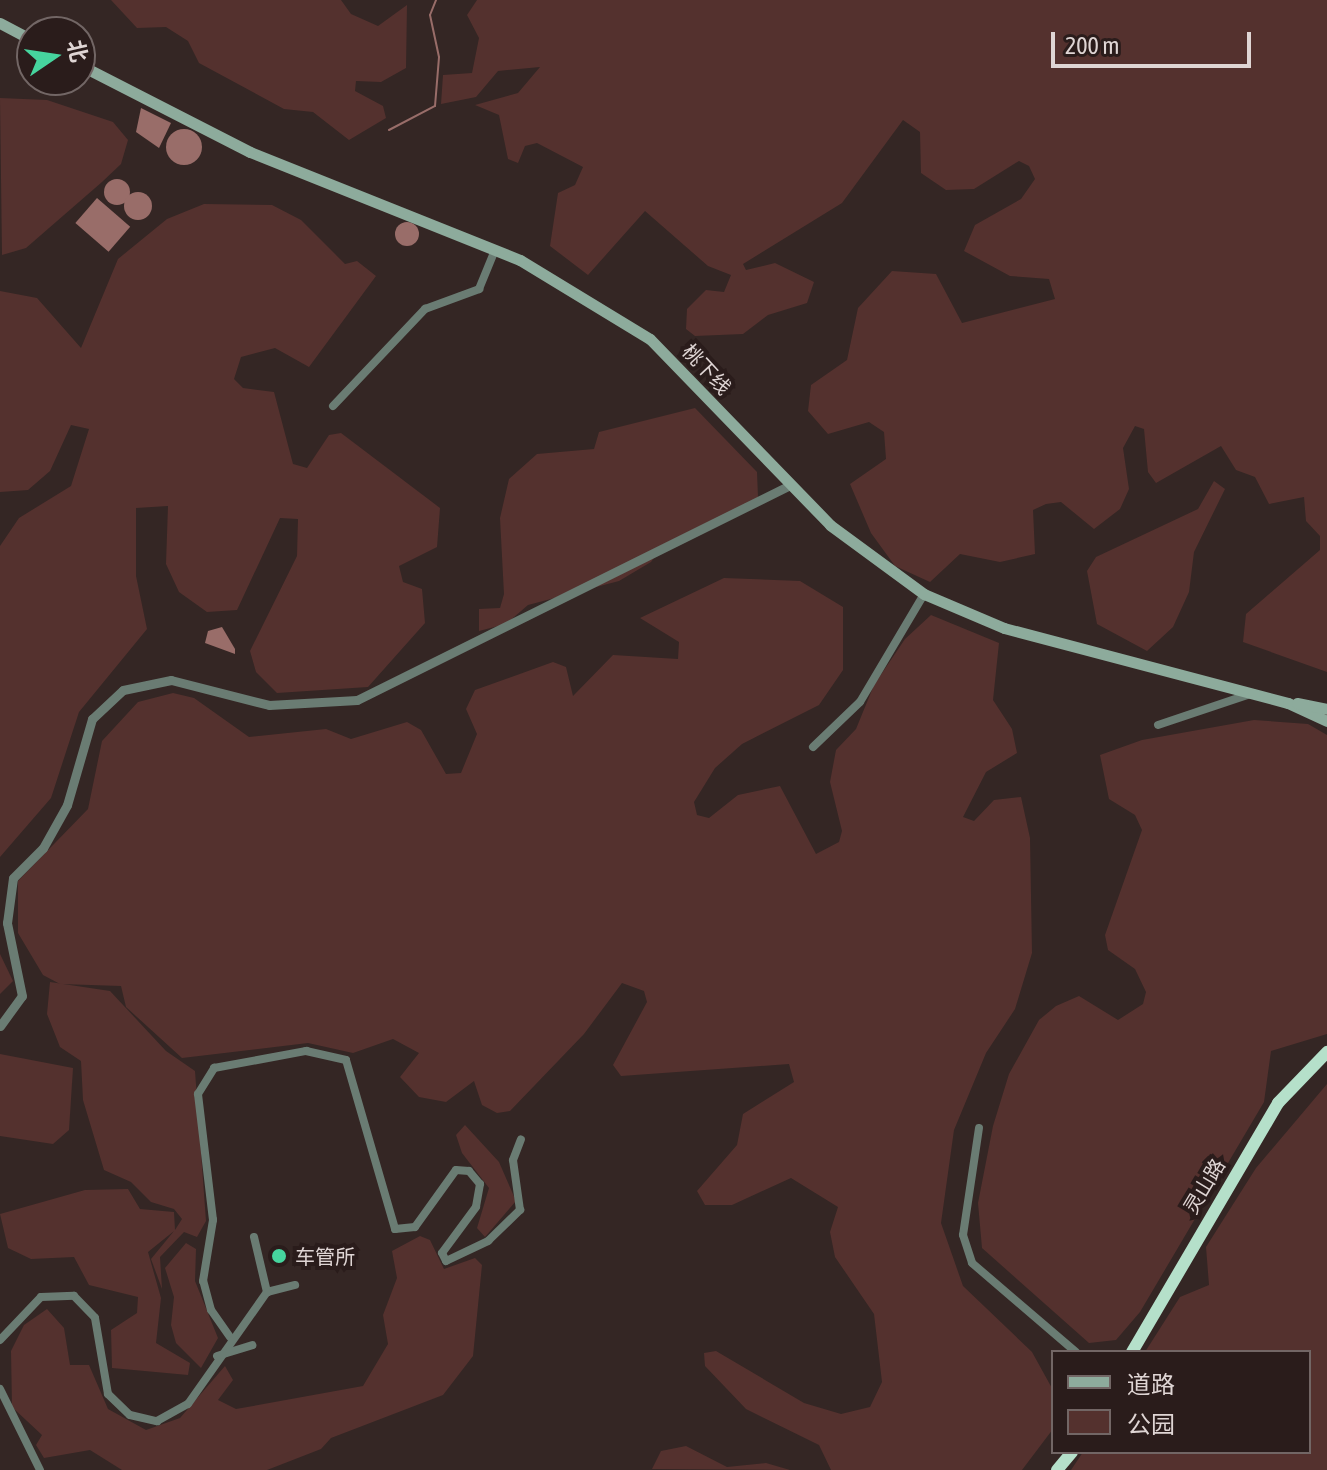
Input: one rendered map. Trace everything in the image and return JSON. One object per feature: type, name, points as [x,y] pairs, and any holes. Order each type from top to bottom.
[{"type":"highway","name":"灵山路","points":[[1133,1350],[1278,1103],[1327,1052]]},
{"type":"highway","points":[[1057,1470],[1070,1454]]},
{"type":"main road","name":"桃下线","points":[[96,73],[250,152],[495,250],[663,348],[790,485],[853,544],[924,594],[1019,633],[1288,703]]},
{"type":"main road","points":[[1288,703],[1327,709]]},
{"type":"main road","points":[[1288,703],[1327,721]]},
{"type":"street","points":[[333,406],[425,309],[479,289],[495,250]]},
{"type":"street","points":[[0,1026],[22,996],[7,923],[13,878],[43,848],[67,805],[92,719],[123,690],[171,680],[269,705],[357,700],[790,485]]},
{"type":"street","points":[[813,747],[860,702],[924,594]]},
{"type":"street","points":[[1158,725],[1253,693]]},
{"type":"street","points":[[230,1337],[211,1310],[203,1281],[213,1220],[198,1094],[214,1068],[306,1051],[346,1060],[395,1229],[415,1227],[456,1170],[469,1171],[480,1184],[476,1207],[442,1253],[446,1261],[488,1241],[520,1210],[513,1160],[521,1139]]},
{"type":"street","points":[[979,1128],[963,1235],[972,1263],[1074,1350]]},
{"type":"street","points":[[254,1237],[267,1292]]},
{"type":"street","points":[[0,1340],[41,1297],[74,1296],[95,1318],[108,1394],[130,1415],[157,1421],[188,1404],[230,1337],[267,1292],[295,1285]]},
{"type":"street","points":[[217,1356],[252,1345]]},
{"type":"street","points":[[0,1389],[40,1470]]},
{"type":"green space","points":[[111,0],[341,0],[351,14],[378,26],[407,5],[406,68],[381,82],[356,81],[355,91],[383,106],[386,118],[349,140],[313,112],[284,109],[199,63],[188,41],[166,27],[137,28]]},
{"type":"green space","points":[[477,0],[1327,0],[1327,672],[1243,642],[1246,614],[1320,550],[1320,536],[1306,521],[1304,497],[1269,504],[1255,477],[1236,470],[1221,446],[1156,483],[1148,472],[1144,429],[1135,426],[1123,448],[1129,489],[1120,509],[1094,529],[1061,502],[1046,504],[1033,510],[1035,554],[1000,562],[960,554],[930,582],[895,566],[871,533],[850,484],[886,459],[884,432],[869,422],[828,434],[808,411],[811,385],[847,360],[858,308],[892,271],[936,274],[962,323],[1055,299],[1049,279],[1010,276],[964,251],[975,225],[1021,199],[1035,179],[1029,166],[1019,161],[974,189],[946,190],[921,173],[920,132],[903,120],[842,203],[743,264],[746,270],[775,263],[814,282],[807,303],[768,315],[743,334],[695,336],[686,329],[687,309],[706,290],[724,292],[731,275],[708,266],[645,211],[588,275],[550,246],[558,193],[575,185],[583,167],[537,143],[525,146],[518,163],[508,159],[499,115],[475,105],[518,93],[540,67],[498,71],[476,97],[441,104],[443,75],[472,73],[479,38],[467,15]]},
{"type":"green space","points":[[0,98],[47,100],[113,122],[128,140],[121,164],[102,182],[26,248],[2,255]]},
{"type":"green space","points":[[204,204],[272,205],[301,220],[345,264],[357,261],[376,276],[309,367],[275,348],[241,357],[234,379],[243,388],[274,392],[293,464],[307,468],[329,435],[341,433],[440,508],[437,547],[399,566],[403,582],[422,589],[425,623],[368,687],[277,693],[256,672],[250,651],[297,556],[298,519],[280,518],[237,610],[207,612],[179,592],[166,564],[168,506],[136,508],[136,576],[147,629],[79,712],[51,798],[0,857],[0,546],[19,518],[71,486],[89,429],[71,425],[50,471],[28,490],[0,492],[0,291],[37,298],[81,348],[118,259],[167,219]]},
{"type":"green space","points":[[695,408],[757,472],[758,497],[748,509],[698,536],[664,544],[651,562],[619,581],[528,605],[506,624],[479,631],[479,609],[500,608],[504,594],[500,518],[509,479],[537,454],[594,449],[599,432]]},
{"type":"green space","points":[[1214,481],[1225,489],[1194,552],[1189,592],[1173,627],[1147,651],[1097,624],[1087,571],[1096,557],[1198,509]]},
{"type":"green space","points":[[724,578],[800,581],[843,607],[843,670],[819,705],[742,744],[715,768],[694,802],[697,815],[709,818],[738,795],[780,786],[816,854],[839,842],[842,831],[830,782],[836,750],[856,729],[874,685],[905,639],[931,615],[999,643],[993,700],[1012,729],[1017,753],[986,772],[963,817],[974,821],[994,800],[1021,797],[1030,838],[1032,953],[1015,1009],[986,1053],[954,1130],[941,1223],[963,1286],[1032,1352],[1051,1386],[1051,1432],[1022,1470],[831,1470],[819,1445],[746,1409],[705,1366],[704,1353],[716,1351],[804,1403],[841,1414],[870,1407],[882,1382],[874,1314],[835,1257],[830,1232],[838,1207],[791,1178],[732,1205],[705,1205],[697,1191],[737,1145],[743,1114],[794,1082],[789,1064],[621,1076],[613,1065],[647,1002],[644,991],[622,983],[584,1034],[510,1111],[497,1113],[482,1105],[474,1081],[446,1102],[419,1097],[400,1077],[419,1053],[393,1039],[353,1053],[308,1043],[182,1058],[126,1007],[121,986],[60,984],[43,975],[18,933],[18,881],[88,809],[102,741],[138,702],[173,693],[194,698],[249,737],[326,729],[351,739],[407,722],[421,730],[446,774],[461,773],[477,734],[466,709],[475,690],[553,662],[566,667],[573,696],[613,655],[678,659],[679,642],[640,618]]},
{"type":"green space","points":[[1254,720],[1308,724],[1327,735],[1327,1034],[1271,1051],[1264,1102],[1140,1312],[1116,1340],[1089,1343],[982,1248],[978,1203],[993,1126],[1009,1074],[1039,1020],[1056,1006],[1079,996],[1118,1020],[1143,1004],[1146,992],[1135,969],[1108,950],[1105,935],[1142,830],[1135,815],[1109,799],[1100,755],[1142,740]]},
{"type":"green space","points":[[0,954],[13,981],[0,994]]},
{"type":"green space","points":[[50,982],[110,991],[166,1051],[195,1071],[206,1221],[197,1237],[184,1232],[160,1257],[162,1289],[151,1259],[174,1231],[148,1252],[161,1298],[156,1343],[190,1363],[188,1375],[112,1368],[111,1330],[137,1313],[138,1297],[89,1285],[74,1257],[31,1259],[8,1248],[0,1214],[85,1190],[128,1189],[140,1209],[174,1212],[175,1230],[182,1219],[174,1209],[151,1202],[131,1182],[104,1170],[83,1100],[81,1061],[60,1047],[47,1014]]},
{"type":"green space","points":[[0,1054],[73,1068],[69,1130],[53,1144],[0,1136]]},
{"type":"green space","points":[[1327,1084],[1327,1470],[1071,1470],[1082,1454],[1311,1454],[1311,1350],[1146,1350],[1180,1297],[1209,1285],[1206,1247],[1256,1168]]},
{"type":"green space","points":[[465,1125],[499,1162],[516,1201],[485,1237],[477,1228],[489,1188],[462,1153],[456,1135]]},
{"type":"green space","points":[[420,1236],[430,1240],[444,1269],[475,1258],[482,1265],[473,1356],[443,1395],[331,1438],[321,1449],[267,1470],[122,1470],[90,1450],[44,1458],[36,1445],[42,1435],[12,1407],[11,1351],[24,1325],[47,1309],[64,1328],[70,1365],[89,1365],[108,1409],[146,1430],[180,1418],[225,1366],[233,1380],[218,1400],[236,1409],[363,1386],[388,1344],[383,1315],[397,1278],[392,1251]]},
{"type":"green space","points":[[186,1243],[196,1249],[195,1281],[218,1338],[201,1368],[176,1343],[171,1325],[174,1297],[165,1268]]},
{"type":"green space","points":[[686,1446],[727,1467],[766,1463],[790,1470],[652,1469],[661,1451]]},
{"type":"shaded area","points":[[141,108],[171,123],[159,148],[136,132]]},
{"type":"shaded area","points":[[184,129],[197,134],[202,147],[197,160],[184,165],[171,160],[166,147],[171,134]]},
{"type":"shaded area","points":[[117,179],[126,183],[130,192],[126,201],[117,205],[108,201],[104,192],[108,183]]},
{"type":"shaded area","points":[[138,192],[148,196],[152,206],[148,216],[138,220],[128,216],[124,206],[128,196]]},
{"type":"shaded area","points":[[97,198],[130,227],[109,252],[75,223]]},
{"type":"shaded area","points":[[402,222],[412,222],[419,229],[419,239],[412,246],[402,246],[395,239],[395,229]]},
{"type":"shaded area","points":[[222,627],[235,654],[205,643],[208,631]]},
{"type":"waterway","points":[[389,130],[435,106],[439,57],[430,15],[436,0]]},
{"type":"place","name":"车管所","points":[[279,1256]]}]
